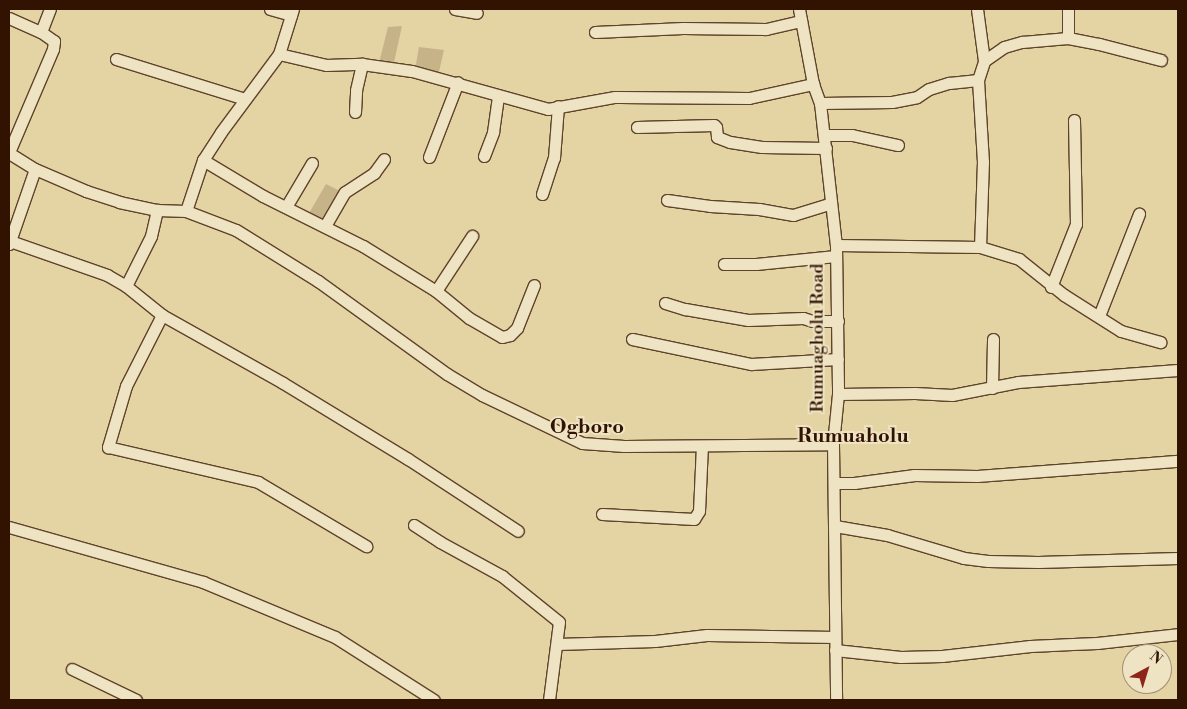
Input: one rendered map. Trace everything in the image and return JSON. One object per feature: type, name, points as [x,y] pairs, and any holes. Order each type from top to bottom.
[{"type":"street","points":[[41,32],[50,9]]},
{"type":"street","points":[[186,212],[203,160],[279,54],[292,12],[270,9]]},
{"type":"street","points":[[455,9],[477,13]]},
{"type":"street","points":[[977,9],[984,61],[978,80],[984,162],[980,246]]},
{"type":"street","points":[[1068,9],[1068,38]]},
{"type":"street","points":[[595,32],[683,28],[766,30],[800,15]]},
{"type":"street","name":"Rumuagholu Road","points":[[800,15],[813,84],[820,103],[836,250],[838,394],[833,444],[836,700]]},
{"type":"street","points":[[9,18],[41,32],[54,41],[53,49],[9,152],[35,169],[94,194],[157,210],[186,212],[236,230],[318,281],[447,374],[482,395],[582,443],[624,446],[833,444]]},
{"type":"street","points":[[984,61],[1004,47],[1045,39],[1068,38],[1126,50],[1161,60]]},
{"type":"street","points":[[279,54],[326,65],[362,64],[412,71],[458,82],[532,106],[548,109],[616,97],[750,98],[813,84]]},
{"type":"street","points":[[116,59],[245,99]]},
{"type":"street","points":[[355,112],[356,90],[362,64]]},
{"type":"street","points":[[820,103],[892,102],[917,98],[929,89],[949,83],[978,80]]},
{"type":"street","points":[[429,157],[458,82]]},
{"type":"street","points":[[484,156],[493,132],[498,95]]},
{"type":"street","points":[[542,194],[554,158],[558,106]]},
{"type":"street","points":[[1052,286],[1076,224],[1074,120]]},
{"type":"street","points":[[637,127],[714,125],[717,137],[730,142],[762,148],[826,148]]},
{"type":"street","points":[[824,135],[852,135],[898,145]]},
{"type":"street","points":[[325,226],[345,192],[374,173],[384,159]]},
{"type":"street","points":[[203,160],[263,196],[363,246],[436,291],[469,318],[505,338],[517,328],[534,285]]},
{"type":"street","points":[[286,207],[312,163]]},
{"type":"street","points":[[35,169],[9,242],[107,275],[126,286],[162,315],[283,383],[400,454],[518,531]]},
{"type":"street","points":[[667,200],[710,206],[759,208],[793,215],[830,204]]},
{"type":"street","points":[[126,286],[151,236],[157,210]]},
{"type":"street","points":[[1099,316],[1139,214]]},
{"type":"street","points":[[436,291],[472,236]]},
{"type":"street","points":[[724,264],[756,264],[836,250],[980,246],[1019,259],[1052,286],[1121,331],[1160,342]]},
{"type":"street","points":[[665,303],[685,309],[748,320],[803,318],[814,321],[838,322]]},
{"type":"street","points":[[162,315],[126,386],[108,447],[258,482],[366,546]]},
{"type":"street","points":[[632,339],[750,364],[838,359]]},
{"type":"street","points":[[992,388],[993,339]]},
{"type":"street","points":[[838,394],[915,393],[952,396],[1018,382],[1069,376],[1178,370]]},
{"type":"street","points":[[602,514],[694,519],[699,511],[702,446]]},
{"type":"street","points":[[834,483],[854,483],[914,475],[977,476],[1178,461]]},
{"type":"street","points":[[414,525],[440,542],[502,576],[554,617],[559,628],[549,700]]},
{"type":"street","points":[[835,526],[887,535],[964,558],[988,561],[1038,562],[1178,558]]},
{"type":"street","points":[[9,528],[203,582],[336,637],[434,700]]},
{"type":"street","points":[[835,650],[901,658],[942,656],[1030,646],[1097,643],[1178,634]]},
{"type":"street","points":[[558,644],[655,641],[707,635],[835,637]]},
{"type":"street","points":[[72,669],[136,700]]},
{"type":"shaded area","points":[[402,26],[393,67],[379,63],[388,27]]},
{"type":"shaded area","points":[[419,47],[444,50],[438,76],[415,70]]},
{"type":"shaded area","points":[[326,184],[342,192],[323,221],[308,215]]},
{"type":"district","name":"Ogboro","points":[[587,427]]},
{"type":"district","name":"Rumuaholu","points":[[853,436]]}]
